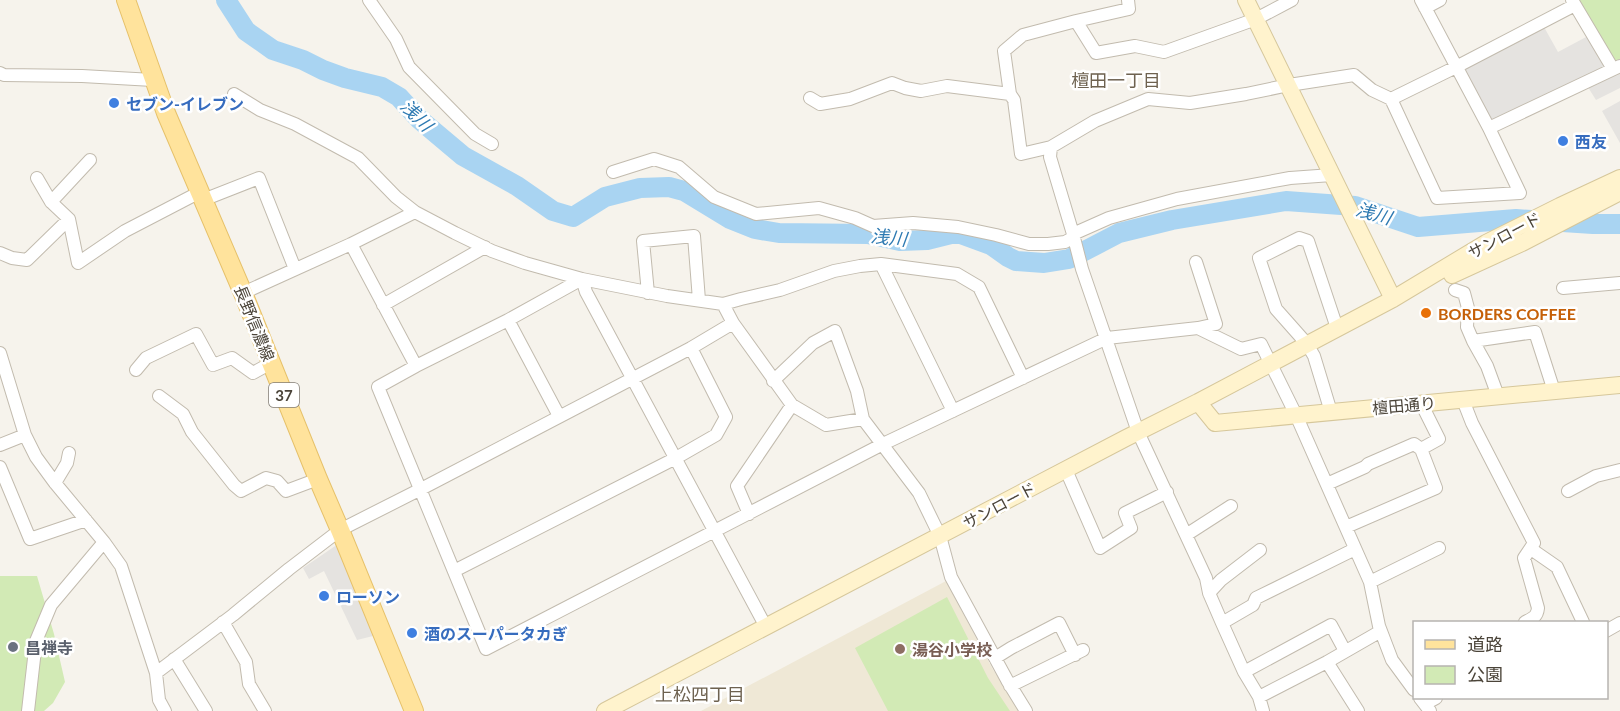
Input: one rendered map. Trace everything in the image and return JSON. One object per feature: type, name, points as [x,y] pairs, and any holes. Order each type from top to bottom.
[{"type":"main road","name":"長野信濃線","points":[[126,0],[166,113],[243,293],[414,711]]},
{"type":"street","points":[[369,0],[396,39],[409,67],[475,134],[492,144]]},
{"type":"street","points":[[1128,0],[1129,9],[1023,35],[1004,51],[1010,94],[1014,100],[1021,154],[1051,147],[1095,121],[1148,99],[1190,103],[1354,75],[1372,90],[1391,99],[1437,198],[1521,193],[1423,4],[1440,0]]},
{"type":"street","points":[[1246,0],[1393,299]]},
{"type":"street","points":[[1076,21],[1096,53],[1135,46],[1164,52],[1256,20],[1292,0]]},
{"type":"street","points":[[1391,99],[1456,67],[1574,2],[1616,68],[1489,128]]},
{"type":"street","points":[[1,76],[82,76],[153,80]]},
{"type":"street","points":[[810,98],[820,104],[850,99],[892,83],[921,91],[947,86],[1010,94]]},
{"type":"street","points":[[234,94],[260,110],[295,124],[358,158],[396,197],[416,212],[485,247],[525,263],[582,279],[648,293],[723,304],[860,266],[881,264],[957,274],[979,287],[1023,378]]},
{"type":"street","points":[[1051,147],[1050,157],[1082,269],[1138,432],[1206,579],[1209,593],[1244,672],[1259,697],[1263,711]]},
{"type":"street","points":[[613,172],[654,159],[679,167],[714,197],[756,214],[819,208],[855,218],[873,226],[913,223],[958,227],[1029,244],[1065,242],[1109,218],[1177,199],[1290,178],[1334,178]]},
{"type":"street","points":[[51,202],[90,160]]},
{"type":"street","points":[[38,178],[51,202],[69,219],[78,262],[125,231],[201,196],[259,178],[295,269]]},
{"type":"street","name":"サンロード","points":[[605,711],[1393,299],[1486,243],[1620,178]]},
{"type":"street","name":"サンロード","points":[[1393,299],[1524,242],[1620,192]]},
{"type":"street","points":[[243,293],[416,212]]},
{"type":"street","points":[[0,253],[12,258],[27,260],[69,219]]},
{"type":"street","points":[[648,293],[643,241],[694,236],[699,300]]},
{"type":"street","points":[[1331,412],[1314,356],[1307,344],[1276,309],[1259,258],[1299,238],[1308,241],[1337,328]]},
{"type":"street","points":[[351,244],[416,366]]},
{"type":"street","points":[[383,304],[485,247]]},
{"type":"street","points":[[582,279],[378,387],[486,649],[883,444],[1107,338],[1216,324],[1196,262]]},
{"type":"street","points":[[881,264],[953,411]]},
{"type":"street","points":[[582,279],[586,292],[766,627]]},
{"type":"street","points":[[1563,288],[1620,283]]},
{"type":"street","points":[[1455,290],[1464,293],[1468,308],[1467,327],[1487,366],[1498,396]]},
{"type":"street","points":[[723,304],[733,323],[792,405],[826,425],[863,418]]},
{"type":"street","points":[[508,320],[559,416]]},
{"type":"street","points":[[156,673],[340,530],[691,348],[733,323]]},
{"type":"street","points":[[1198,328],[1241,349],[1261,344],[1296,415],[1370,582],[1381,631],[1392,660],[1413,689]]},
{"type":"street","points":[[773,381],[813,343],[836,331],[857,391],[863,418],[919,493],[940,536],[951,577],[1026,711]]},
{"type":"street","points":[[1473,341],[1535,332],[1554,391]]},
{"type":"street","points":[[136,370],[146,358],[196,334],[213,365],[232,358],[253,373],[271,363]]},
{"type":"street","points":[[454,571],[676,458],[716,435],[726,417],[691,348]]},
{"type":"street","points":[[0,353],[25,435],[36,457],[105,542],[121,566],[156,673],[159,700],[165,711]]},
{"type":"street","name":"檀田通り","points":[[1198,402],[1215,423],[1620,385]]},
{"type":"street","points":[[159,396],[183,414],[192,432],[241,491],[266,478],[277,481],[286,491],[318,479]]},
{"type":"street","points":[[1463,400],[1472,423],[1534,543],[1524,558],[1538,608],[1535,617],[1527,621]]},
{"type":"street","points":[[1421,403],[1439,439],[1421,449]]},
{"type":"street","points":[[749,514],[737,486],[792,405]]},
{"type":"street","points":[[0,445],[25,435]]},
{"type":"street","points":[[1327,484],[1414,444],[1421,449],[1436,488],[1346,527]]},
{"type":"street","points":[[56,483],[67,464],[69,453]]},
{"type":"street","points":[[0,466],[30,539],[86,520]]},
{"type":"street","points":[[1066,470],[1100,548],[1131,528],[1125,513],[1167,492]]},
{"type":"street","points":[[1568,491],[1596,476],[1620,471]]},
{"type":"street","points":[[1186,535],[1231,506]]},
{"type":"street","points":[[28,711],[36,641],[51,605],[105,542]]},
{"type":"street","points":[[1370,582],[1439,548]]},
{"type":"street","points":[[1222,623],[1253,605],[1257,598],[1355,549]]},
{"type":"street","points":[[1531,549],[1557,567],[1583,621]]},
{"type":"street","points":[[1209,593],[1221,580],[1260,550]]},
{"type":"street","points":[[223,622],[246,662],[249,684],[265,711]]},
{"type":"street","points":[[995,658],[1059,623],[1079,653],[1010,686]]},
{"type":"street","points":[[1244,672],[1331,625],[1345,651]]},
{"type":"street","points":[[1259,697],[1381,631]]},
{"type":"street","points":[[174,659],[206,711]]},
{"type":"street","points":[[1327,662],[1358,711]]},
{"type":"shaded area","points":[[1544,27],[1558,52],[1588,36],[1605,66],[1494,124],[1464,69]]},
{"type":"shaded area","points":[[1620,68],[1620,88],[1596,100],[1586,84]]},
{"type":"shaded area","points":[[1620,101],[1620,143],[1602,111]]},
{"type":"shaded area","points":[[341,542],[377,635],[357,640],[324,571],[309,579],[303,568]]},
{"type":"shaded area","name":"湯谷小学校","points":[[946,581],[992,668],[1020,711],[701,711]]},
{"type":"green space","points":[[1578,0],[1620,0],[1620,59],[1614,62]]},
{"type":"green space","points":[[0,576],[37,576],[65,682],[53,703],[44,711],[0,711]]},
{"type":"green space","points":[[947,597],[988,678],[1010,711],[888,711],[855,648]]},
{"type":"waterway","name":"浅川","points":[[226,0],[246,31],[273,50],[345,78],[382,87],[399,97],[419,119],[463,156],[517,186],[553,211],[573,217],[605,197],[640,188],[669,187],[684,191],[730,219],[755,229],[779,233],[868,234],[900,241],[927,240],[961,234],[991,245],[1016,261],[1044,263],[1069,259],[1119,233],[1172,220],[1286,201],[1355,206],[1418,227],[1516,219],[1620,224]]},
{"type":"place","name":"セブン-イレブン","points":[[114,103]]},
{"type":"place","name":"西友","points":[[1563,141]]},
{"type":"place","name":"BORDERS COFFEE","points":[[1426,313]]},
{"type":"place","name":"ローソン","points":[[324,596]]},
{"type":"place","name":"酒のスーパータカぎ","points":[[412,633]]},
{"type":"place","name":"昌禅寺","points":[[13,647]]},
{"type":"place","name":"湯谷小学校","points":[[900,649]]},
{"type":"district","name":"檀田一丁目","points":[[1116,80]]},
{"type":"district","name":"上松四丁目","points":[[700,694]]}]
